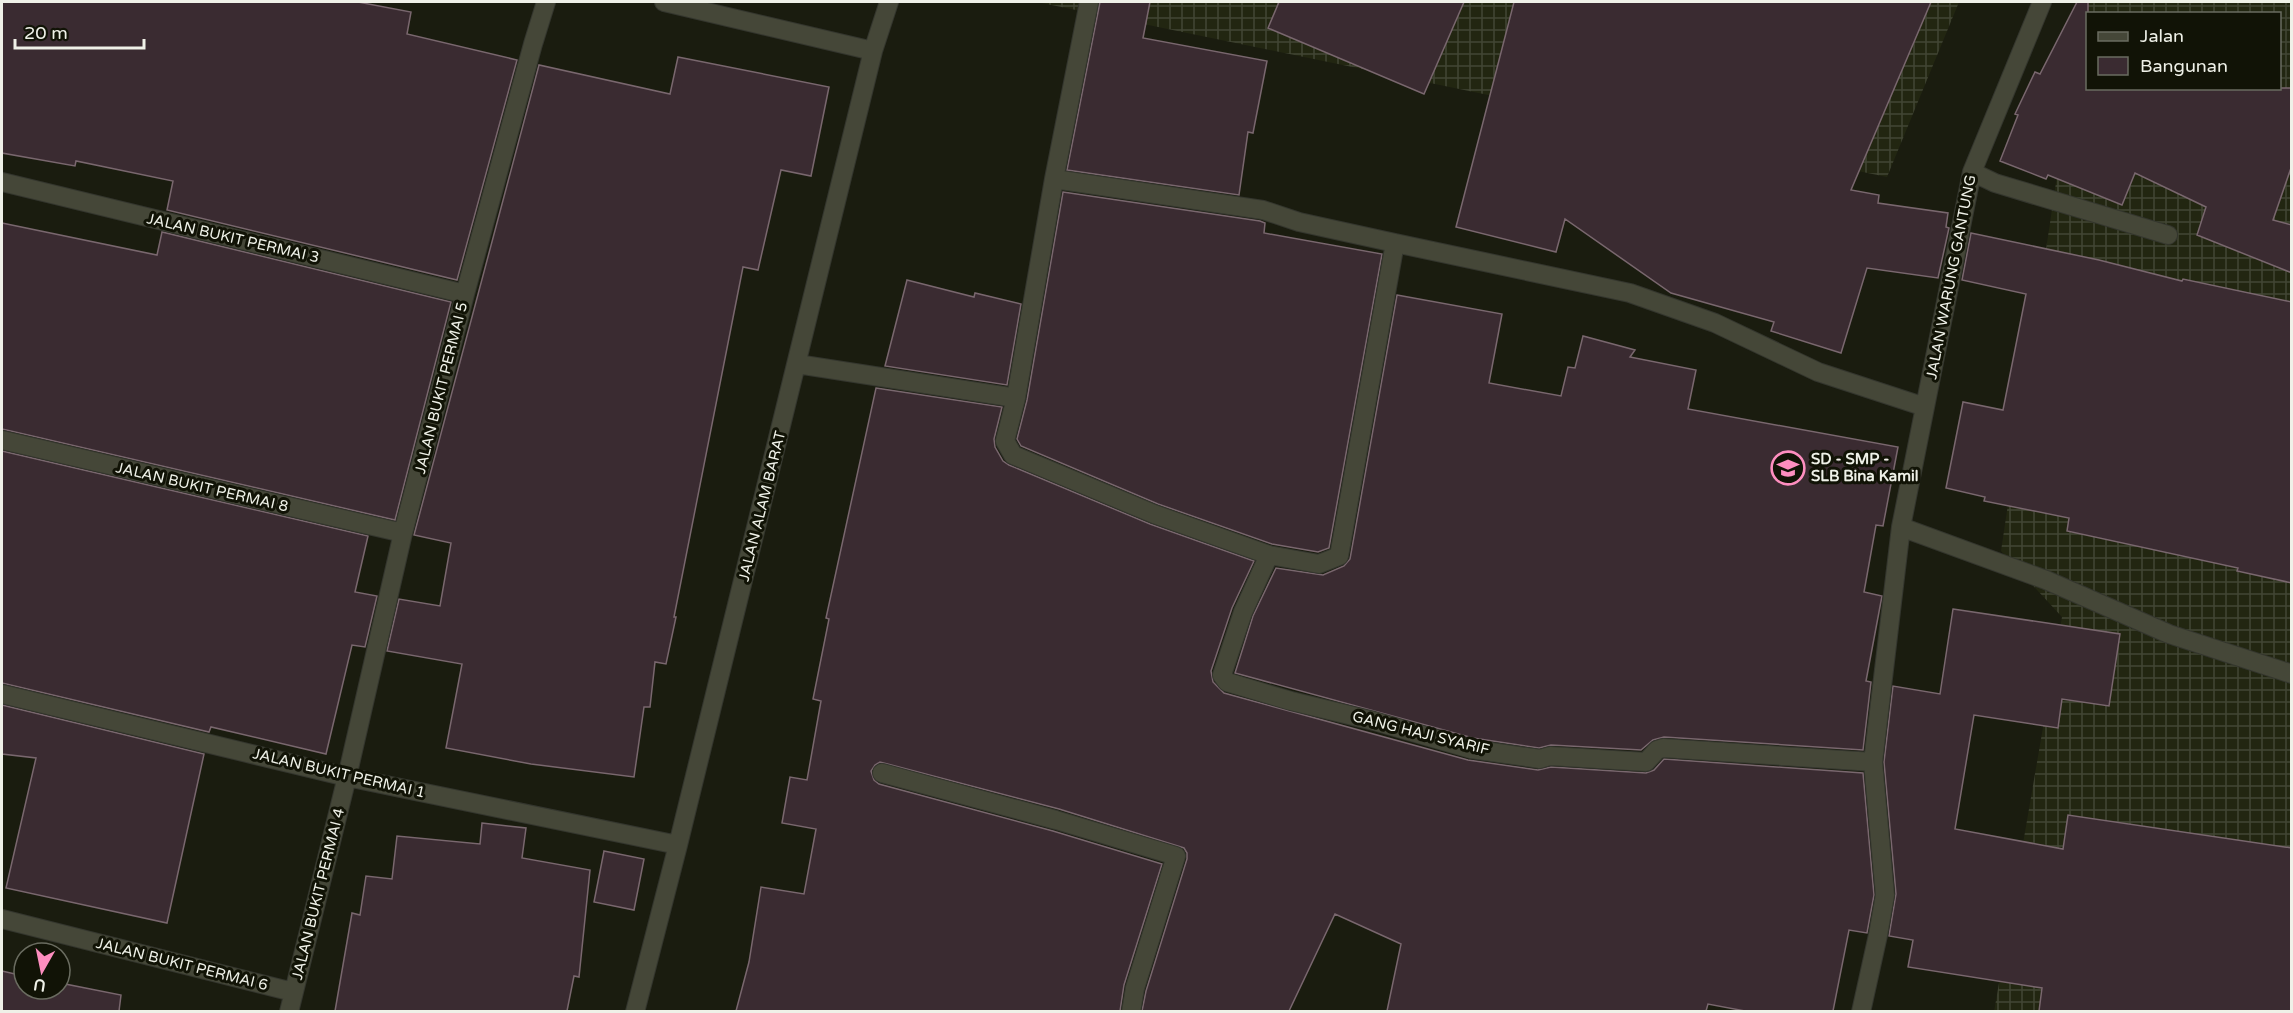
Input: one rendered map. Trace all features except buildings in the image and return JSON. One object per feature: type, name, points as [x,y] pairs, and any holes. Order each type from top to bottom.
[{"type":"street","name":"JALAN BUKIT PERMAI 5","points":[[347,777],[404,533],[465,294],[532,44],[546,2]]},
{"type":"street","points":[[664,2],[873,51]]},
{"type":"street","name":"JALAN ALAM BARAT","points":[[635,1011],[873,51],[889,2]]},
{"type":"street","points":[[1089,2],[1053,179],[1016,398],[1005,441],[1013,455],[1154,514],[1269,555],[1319,564],[1339,556],[1395,243]]},
{"type":"street","name":"JALAN WARUNG GANTUNG","points":[[1861,1011],[1885,895],[1873,762],[1901,527],[1972,172],[2042,2]]},
{"type":"street","points":[[1972,172],[1995,183],[2168,235]]},
{"type":"street","points":[[1053,179],[1263,210],[1299,222],[1630,293],[1715,323],[1818,372],[1925,406]]},
{"type":"street","name":"JALAN BUKIT PERMAI 3","points":[[2,182],[465,294]]},
{"type":"street","points":[[797,364],[1016,398]]},
{"type":"street","name":"JALAN BUKIT PERMAI 8","points":[[2,440],[404,533]]},
{"type":"street","points":[[1901,527],[2046,580],[2169,634],[2292,674]]},
{"type":"street","name":"GANG HAJI SYARIF","points":[[1269,555],[1243,612],[1222,675],[1227,682],[1471,749],[1540,759],[1550,756],[1646,762],[1657,750],[1663,748],[1873,762]]},
{"type":"street","name":"JALAN BUKIT PERMAI 1","points":[[2,694],[347,777],[678,844]]},
{"type":"street","points":[[882,773],[1056,820],[1176,856],[1135,988],[1131,1011]]},
{"type":"street","name":"JALAN BUKIT PERMAI 4","points":[[289,1011],[347,777]]},
{"type":"street","name":"JALAN BUKIT PERMAI 6","points":[[2,919],[293,992]]},
{"type":"shaded area","points":[[1037,2],[1959,2],[1887,177]]},
{"type":"shaded area","points":[[2083,2],[2291,2],[2291,1011],[1994,1012],[2062,617],[2001,551]]},
{"type":"place","name":"SD - SMP - SLB Bina Kamil","points":[[1788,468]]}]
